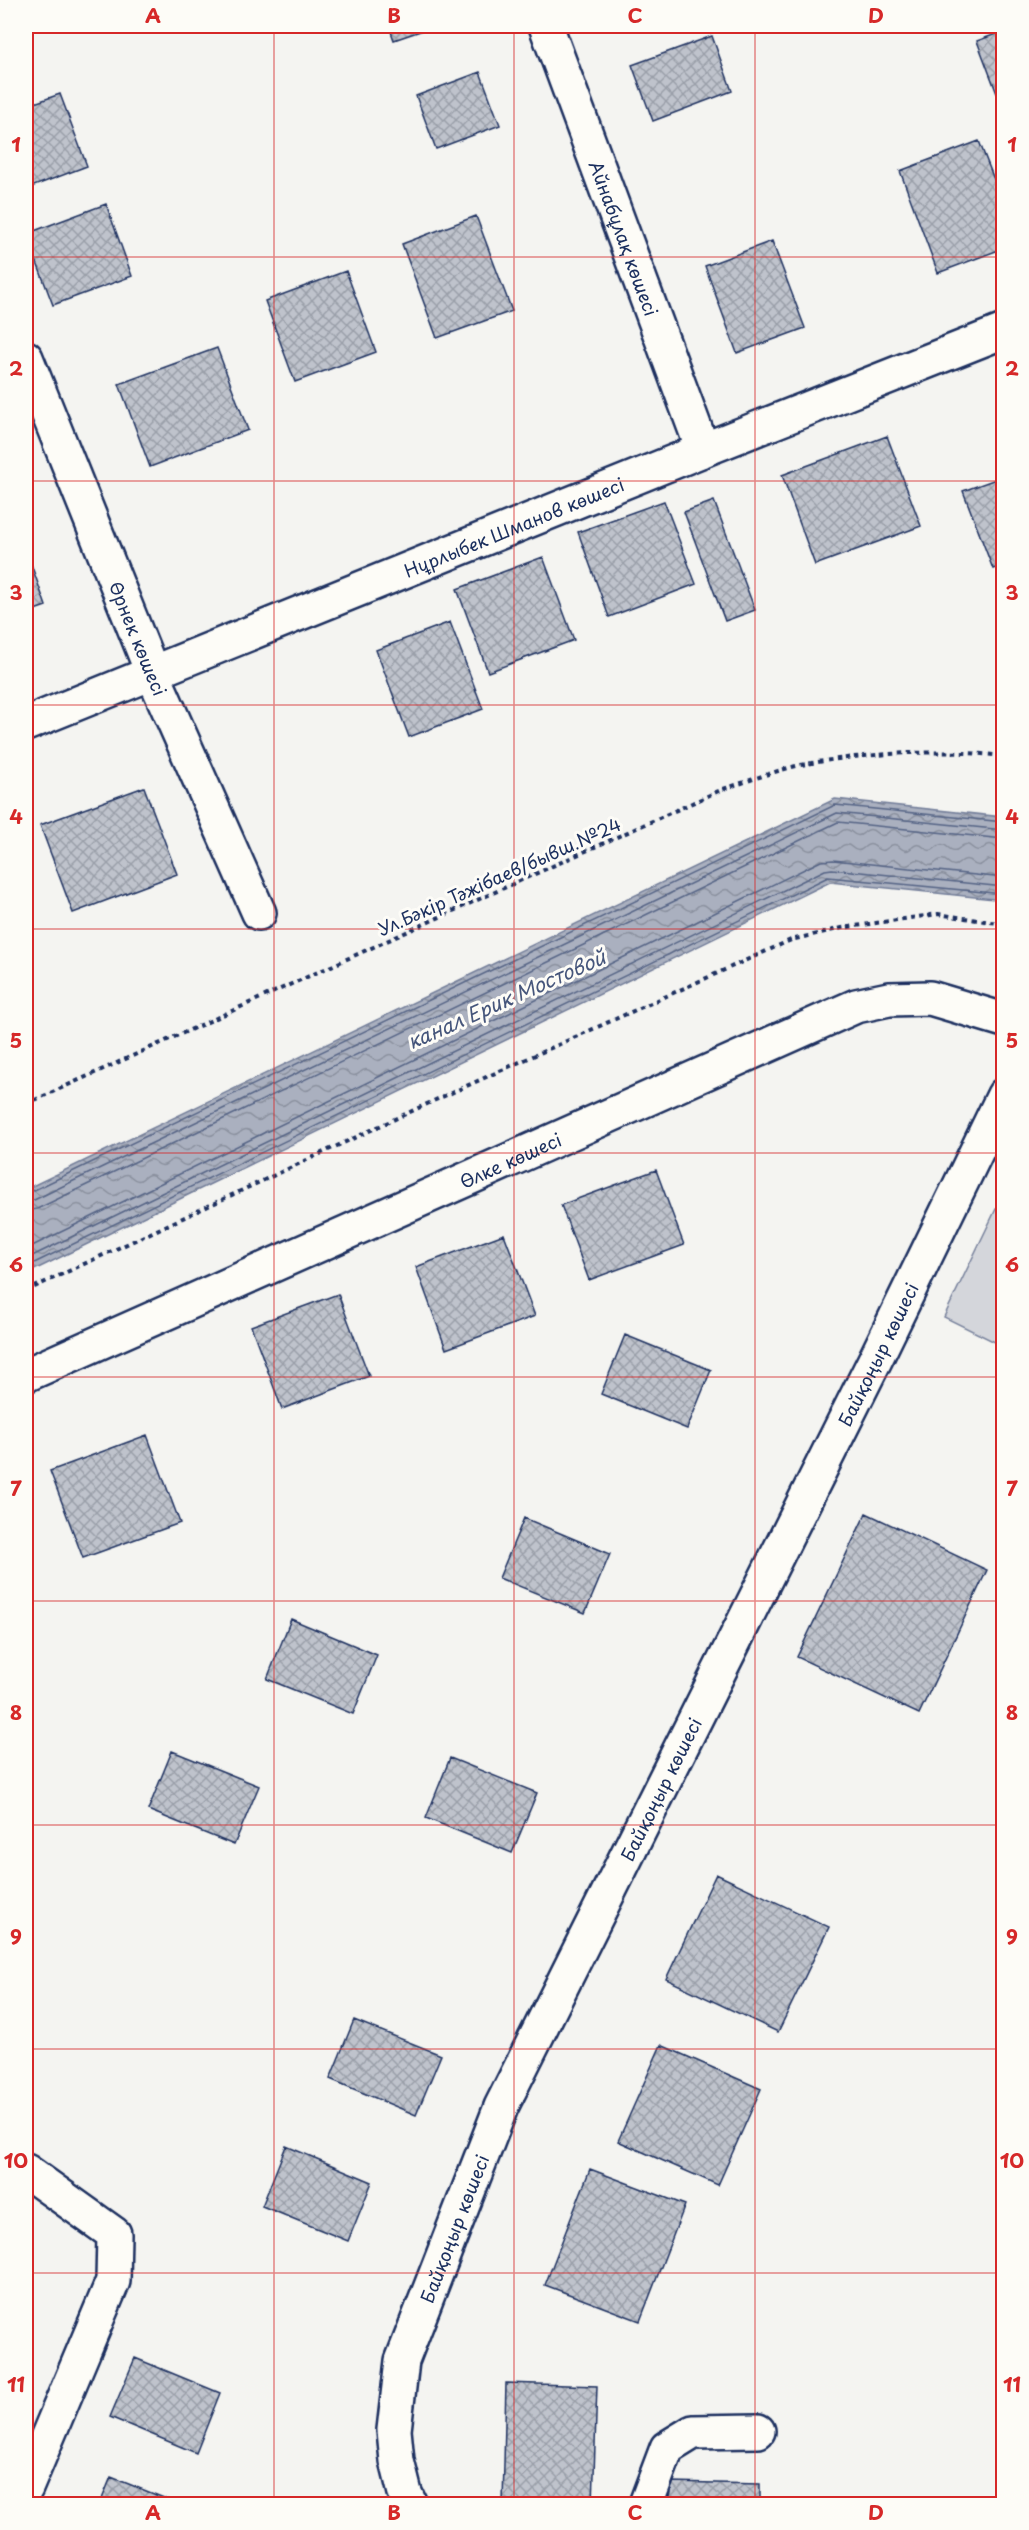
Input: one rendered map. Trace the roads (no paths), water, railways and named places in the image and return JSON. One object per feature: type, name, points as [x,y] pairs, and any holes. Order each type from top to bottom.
[{"type":"street","name":"Айнабұлақ көшесі","points":[[546,26],[703,450]]},
{"type":"street","name":"Нұрлыбек Шманов көшесі","points":[[26,724],[703,450],[1004,331]]},
{"type":"street","name":"Өрнек көшесі","points":[[26,358],[152,672],[259,913]]},
{"type":"street","name":"Өлке көшесі","points":[[26,1375],[856,1006],[889,999],[930,998],[1004,1020]]},
{"type":"street","name":"Байқоңыр көшесi","points":[[411,2505],[405,2493],[397,2461],[394,2430],[402,2361],[501,2107],[876,1358],[1004,1095]]},
{"type":"street","points":[[26,2171],[114,2234],[113,2281],[26,2488]]},
{"type":"street","points":[[646,2505],[667,2448],[693,2432],[758,2431]]},
{"type":"water","name":"канал Ерик Мостовой","points":[[835,799],[1003,817],[1003,900],[830,882],[26,1274],[26,1189]]}]
